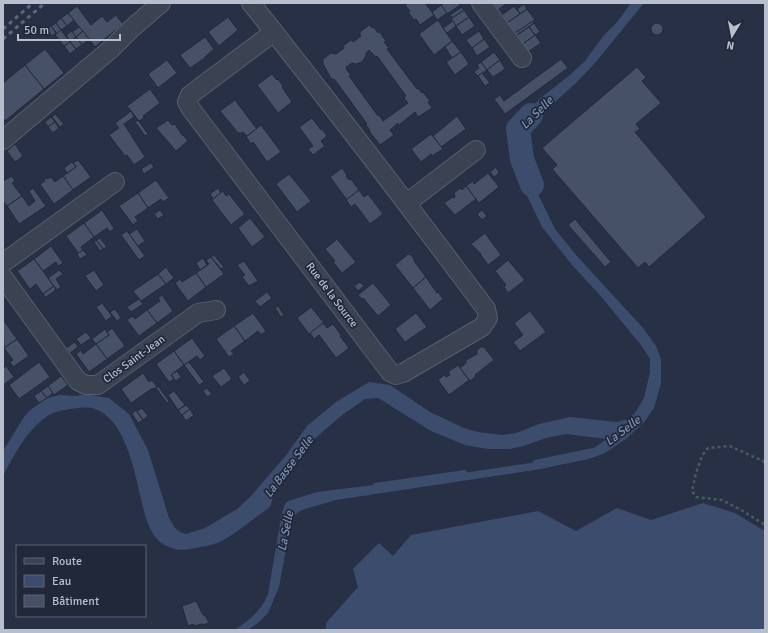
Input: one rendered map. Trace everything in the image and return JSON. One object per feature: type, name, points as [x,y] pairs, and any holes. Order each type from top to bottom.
[{"type":"street","points":[[3,140],[112,48],[161,3]]},
{"type":"street","name":"Rue de la Source","points":[[251,3],[274,32],[407,203],[486,309],[488,318],[482,327],[403,373],[396,375],[390,372],[187,102],[190,95],[274,32]]},
{"type":"street","points":[[481,3],[522,58]]},
{"type":"street","points":[[407,203],[476,150]]},
{"type":"street","points":[[3,263],[116,182]]},
{"type":"street","name":"Clos Saint-Jean","points":[[3,278],[78,381],[86,385],[98,385],[198,313],[216,310]]},
{"type":"path","points":[[765,462],[730,446],[708,448],[702,456],[692,491],[696,497],[722,500],[765,525]]},
{"type":"water","name":"La Basse Selle","points":[[631,3],[644,3],[595,63],[576,83],[524,130],[521,134],[519,145],[532,182],[555,229],[577,256],[643,328],[656,346],[661,359],[661,383],[654,408],[645,421],[626,439],[605,453],[589,459],[535,470],[336,500],[302,510],[294,515],[289,533],[279,587],[268,613],[248,630],[234,630],[245,623],[259,610],[268,594],[282,512],[288,501],[317,492],[430,478],[544,461],[589,451],[607,439],[566,434],[546,438],[524,446],[510,449],[488,449],[465,445],[431,431],[378,398],[365,399],[341,416],[312,441],[273,496],[269,508],[223,540],[212,545],[183,550],[165,545],[154,535],[146,517],[132,463],[121,434],[104,413],[92,408],[78,408],[56,412],[43,419],[35,426],[23,442],[3,476],[3,451],[24,417],[29,411],[47,398],[60,395],[76,396],[85,394],[109,398],[129,414],[148,450],[169,518],[175,528],[186,534],[205,528],[237,509],[251,496],[287,454],[307,426],[336,402],[369,382],[390,385],[430,412],[464,428],[478,432],[503,435],[516,433],[539,424],[570,417],[617,422],[628,419],[635,413],[644,398],[650,372],[650,359],[641,345],[598,293],[572,265],[542,227],[522,185],[512,152],[509,131],[512,125],[542,97],[585,61],[604,35],[617,22]]},
{"type":"water","points":[[703,503],[735,513],[765,531],[765,630],[326,630],[326,623],[358,587],[353,569],[379,543],[393,556],[411,535],[538,511],[576,531],[617,508],[651,520]]},
{"type":"building","points":[[408,3],[425,3],[434,15],[420,25],[408,12],[410,11],[405,5]]},
{"type":"building","points":[[444,3],[459,3],[460,5],[447,14],[441,5]]},
{"type":"building","points":[[493,3],[507,3],[498,10]]},
{"type":"building","points":[[524,4],[527,9],[520,14],[517,9]]},
{"type":"building","points":[[441,5],[447,13],[437,20],[432,12]]},
{"type":"building","points":[[77,6],[91,25],[102,16],[107,22],[116,15],[123,24],[95,47],[68,13]]},
{"type":"building","points":[[514,6],[520,14],[507,23],[502,15]]},
{"type":"building","points":[[462,7],[464,10],[452,18],[450,15]]},
{"type":"building","points":[[527,9],[535,20],[515,33],[507,23]]},
{"type":"building","points":[[464,10],[469,17],[456,26],[451,19]]},
{"type":"building","points":[[68,13],[74,20],[67,26],[61,18]]},
{"type":"building","points":[[228,17],[238,30],[219,46],[208,32]]},
{"type":"building","points":[[469,17],[475,26],[462,35],[456,26]]},
{"type":"building","points":[[61,18],[67,26],[61,30],[56,23]]},
{"type":"building","points":[[438,20],[452,41],[434,55],[419,34]]},
{"type":"building","points":[[453,21],[456,26],[447,33],[443,28]]},
{"type":"building","points":[[533,21],[534,23],[517,35],[515,33]]},
{"type":"building","points":[[56,23],[61,30],[57,34],[51,26]]},
{"type":"building","points":[[534,23],[540,32],[535,35],[529,27]]},
{"type":"building","points":[[655,23],[659,23],[663,29],[659,35],[655,35],[651,31],[651,27]]},
{"type":"building","points":[[369,25],[373,28],[374,27],[378,33],[379,31],[386,41],[384,42],[389,48],[387,49],[417,89],[418,88],[422,93],[423,92],[430,101],[428,102],[432,108],[418,117],[415,112],[399,125],[398,123],[390,130],[394,135],[380,145],[369,131],[370,130],[366,125],[367,124],[338,84],[334,79],[332,80],[323,64],[323,59],[331,53],[336,54],[351,40],[353,42],[361,36],[360,32]],"holes":[[[369,50],[376,57],[377,56],[406,96],[404,98],[408,103],[383,121],[349,76],[351,75],[346,69],[346,67],[352,63],[356,64],[362,62]]]},
{"type":"building","points":[[51,26],[56,33],[52,36],[47,29]]},
{"type":"building","points":[[79,27],[83,31],[76,37],[72,32]]},
{"type":"building","points":[[529,27],[535,35],[523,44],[517,35]]},
{"type":"building","points":[[61,30],[70,42],[64,46],[55,35]]},
{"type":"building","points":[[72,31],[76,37],[70,42],[66,35]]},
{"type":"building","points":[[83,31],[89,39],[82,45],[76,37]]},
{"type":"building","points":[[479,31],[484,39],[472,48],[466,40]]},
{"type":"building","points":[[535,35],[541,43],[528,52],[523,44]]},
{"type":"building","points":[[76,37],[82,45],[76,49],[70,42]]},
{"type":"building","points":[[205,37],[214,49],[205,58],[190,68],[180,55]]},
{"type":"building","points":[[484,39],[490,47],[477,56],[472,48]]},
{"type":"building","points":[[452,41],[461,52],[452,58],[445,47]]},
{"type":"building","points":[[70,42],[76,49],[70,54],[64,46]]},
{"type":"building","points":[[45,49],[64,73],[44,89],[25,65]]},
{"type":"building","points":[[461,52],[469,64],[455,75],[446,62]]},
{"type":"building","points":[[494,52],[500,60],[487,70],[481,62]]},
{"type":"building","points":[[561,59],[568,68],[505,114],[494,99],[500,95],[504,101]]},
{"type":"building","points":[[167,60],[177,73],[158,88],[148,74]]},
{"type":"building","points":[[500,60],[505,69],[493,77],[487,70]]},
{"type":"building","points":[[481,62],[487,70],[478,76],[474,72],[479,68],[477,65]]},
{"type":"building","points":[[25,65],[44,89],[5,121],[3,118],[3,83]]},
{"type":"building","points":[[637,67],[646,77],[642,81],[661,103],[636,124],[640,129],[635,132],[706,217],[649,267],[645,262],[638,268],[552,169],[557,165],[542,148]]},
{"type":"building","points":[[482,73],[490,83],[485,86],[478,76]]},
{"type":"building","points":[[272,74],[283,86],[282,87],[292,102],[278,113],[257,85]]},
{"type":"building","points":[[150,89],[160,103],[139,121],[127,106]]},
{"type":"building","points":[[235,100],[257,129],[247,136],[243,132],[238,133],[220,111]]},
{"type":"building","points":[[131,111],[134,117],[124,124],[145,157],[134,165],[109,135],[119,128],[115,123]]},
{"type":"building","points":[[55,114],[64,124],[60,127],[52,117]]},
{"type":"building","points":[[457,116],[466,129],[441,147],[433,136]]},
{"type":"building","points":[[51,117],[55,122],[48,127],[45,122]]},
{"type":"building","points":[[312,118],[327,136],[321,141],[325,146],[313,155],[308,149],[313,146],[299,127]]},
{"type":"building","points":[[138,120],[148,134],[145,136],[135,122]]},
{"type":"building","points":[[168,120],[172,125],[175,124],[188,141],[176,151],[156,128]]},
{"type":"building","points":[[55,122],[59,128],[53,133],[48,127]]},
{"type":"building","points":[[261,125],[281,152],[267,162],[253,142],[251,144],[246,137]]},
{"type":"building","points":[[431,134],[443,149],[432,156],[431,154],[421,162],[411,149]]},
{"type":"building","points":[[15,144],[23,156],[15,162],[7,151]]},
{"type":"building","points":[[78,160],[91,177],[73,190],[63,176],[76,167],[73,163]]},
{"type":"building","points":[[72,162],[76,167],[67,173],[64,168]]},
{"type":"building","points":[[151,163],[154,167],[144,174],[141,169]]},
{"type":"building","points":[[496,167],[499,173],[494,177],[490,172]]},
{"type":"building","points":[[342,168],[349,180],[351,179],[359,190],[347,200],[330,177]]},
{"type":"building","points":[[488,173],[499,187],[479,203],[466,186],[473,181],[474,184]]},
{"type":"building","points":[[289,174],[311,201],[297,212],[276,184]]},
{"type":"building","points":[[12,176],[15,181],[12,183],[22,196],[7,206],[3,201],[3,181]]},
{"type":"building","points":[[63,176],[73,190],[54,204],[40,184],[45,181],[44,179],[46,178],[51,177],[55,182]]},
{"type":"building","points":[[156,180],[169,198],[163,202],[161,199],[148,208],[138,193]]},
{"type":"building","points":[[466,186],[476,199],[455,215],[444,203],[455,197],[454,193],[460,188],[462,190]]},
{"type":"building","points":[[33,188],[46,206],[19,224],[7,206],[22,196],[29,206],[35,201],[29,191]]},
{"type":"building","points":[[218,188],[221,193],[213,199],[210,194]]},
{"type":"building","points":[[359,190],[364,197],[368,194],[383,214],[370,224],[355,204],[351,207],[346,200]]},
{"type":"building","points":[[223,191],[226,196],[229,194],[245,214],[231,225],[212,200]]},
{"type":"building","points":[[138,193],[148,208],[135,217],[138,221],[133,225],[119,206]]},
{"type":"building","points":[[102,210],[114,228],[110,232],[107,228],[94,237],[84,223]]},
{"type":"building","points":[[160,210],[164,215],[158,219],[154,214]]},
{"type":"building","points":[[482,210],[487,216],[482,220],[477,214]]},
{"type":"building","points":[[250,218],[265,237],[252,247],[238,228]]},
{"type":"building","points":[[575,219],[611,262],[605,267],[568,225]]},
{"type":"building","points":[[84,223],[94,237],[81,247],[83,250],[79,254],[66,236]]},
{"type":"building","points":[[137,229],[145,241],[138,246],[129,234]]},
{"type":"building","points":[[127,231],[145,256],[139,260],[121,235]]},
{"type":"building","points":[[485,233],[501,255],[488,265],[481,254],[471,244]]},
{"type":"building","points":[[100,238],[107,247],[103,249],[96,240]]},
{"type":"building","points":[[337,239],[356,262],[342,273],[333,262],[335,261],[325,249]]},
{"type":"building","points":[[96,240],[103,249],[100,251],[94,242]]},
{"type":"building","points":[[51,246],[63,263],[58,266],[56,262],[43,271],[34,259]]},
{"type":"building","points":[[83,250],[87,255],[80,259],[77,254]]},
{"type":"building","points":[[408,254],[411,255],[426,277],[413,288],[395,265]]},
{"type":"building","points":[[214,255],[224,267],[221,269],[211,257]]},
{"type":"building","points":[[211,257],[224,274],[206,287],[196,273],[209,264],[206,260]]},
{"type":"building","points":[[203,258],[207,265],[200,270],[196,263]]},
{"type":"building","points":[[34,259],[54,286],[43,294],[36,284],[30,289],[17,271]]},
{"type":"building","points":[[508,260],[525,280],[508,293],[504,287],[506,285],[495,271]]},
{"type":"building","points":[[244,261],[258,281],[249,286],[242,277],[245,275],[237,265]]},
{"type":"building","points":[[166,267],[174,278],[166,284],[158,274]]},
{"type":"building","points":[[59,270],[63,274],[56,279],[61,287],[57,290],[48,278]]},
{"type":"building","points":[[94,270],[104,285],[96,291],[85,276]]},
{"type":"building","points":[[196,273],[206,287],[188,301],[175,283],[180,279],[182,282]]},
{"type":"building","points":[[158,274],[166,284],[141,301],[133,291]]},
{"type":"building","points":[[426,277],[443,299],[430,310],[413,288]]},
{"type":"building","points":[[360,282],[364,286],[358,291],[354,286]]},
{"type":"building","points":[[373,283],[391,305],[378,316],[363,298],[362,299],[358,295]]},
{"type":"building","points":[[54,286],[56,290],[46,297],[43,294]]},
{"type":"building","points":[[267,292],[272,298],[260,307],[255,301]]},
{"type":"building","points":[[162,295],[173,311],[157,323],[147,310],[160,301],[158,298]]},
{"type":"building","points":[[139,299],[143,304],[131,312],[127,307]]},
{"type":"building","points":[[102,303],[112,316],[106,321],[96,307]]},
{"type":"building","points":[[278,306],[284,315],[281,317],[275,308]]},
{"type":"building","points":[[311,307],[324,323],[309,334],[297,318]]},
{"type":"building","points":[[115,309],[121,318],[117,321],[110,312]]},
{"type":"building","points":[[147,310],[157,323],[139,336],[127,320],[132,316],[135,319]]},
{"type":"building","points":[[530,311],[546,332],[520,351],[513,342],[523,335],[514,323]]},
{"type":"building","points":[[253,313],[266,331],[261,335],[258,331],[245,341],[234,326]]},
{"type":"building","points":[[416,313],[427,327],[405,342],[395,329]]},
{"type":"building","points":[[4,321],[17,339],[4,348],[3,322]]},
{"type":"building","points":[[323,323],[327,328],[333,324],[349,348],[336,358],[319,335],[314,339],[310,333]]},
{"type":"building","points":[[234,326],[245,341],[231,351],[234,354],[229,357],[216,339]]},
{"type":"building","points":[[112,328],[125,346],[107,359],[96,344],[109,335],[107,332]]},
{"type":"building","points":[[105,329],[109,335],[96,344],[92,339]]},
{"type":"building","points":[[86,332],[91,338],[81,345],[76,339]]},
{"type":"building","points":[[192,338],[205,356],[200,360],[197,356],[184,365],[174,351]]},
{"type":"building","points":[[17,339],[29,356],[13,367],[10,362],[13,360],[4,348]]},
{"type":"building","points":[[75,342],[78,347],[70,353],[66,348]]},
{"type":"building","points":[[96,344],[107,359],[89,372],[76,354],[81,350],[83,354]]},
{"type":"building","points":[[484,347],[494,360],[475,375],[476,376],[470,381],[460,368],[466,363],[466,360],[477,354],[477,350]]},
{"type":"building","points":[[174,351],[184,365],[171,375],[174,379],[169,382],[156,364]]},
{"type":"building","points":[[39,362],[50,377],[19,399],[9,385]]},
{"type":"building","points":[[189,362],[204,382],[199,385],[184,365]]},
{"type":"building","points":[[458,365],[469,380],[449,395],[438,380],[444,375],[446,377],[450,375],[448,372]]},
{"type":"building","points":[[6,366],[14,377],[3,385],[3,369]]},
{"type":"building","points":[[224,368],[232,379],[221,387],[212,376]]},
{"type":"building","points":[[177,371],[181,377],[176,381],[171,375]]},
{"type":"building","points":[[244,372],[250,381],[244,385],[238,377]]},
{"type":"building","points":[[143,373],[149,382],[152,380],[157,387],[154,389],[153,388],[131,403],[121,389]]},
{"type":"building","points":[[61,376],[68,385],[54,395],[48,386]]},
{"type":"building","points":[[48,386],[53,393],[47,398],[41,391]]},
{"type":"building","points":[[158,386],[169,401],[167,403],[156,388]]},
{"type":"building","points":[[207,388],[212,394],[207,397],[203,391]]},
{"type":"building","points":[[41,391],[47,398],[39,403],[34,396]]},
{"type":"building","points":[[174,391],[185,405],[178,410],[168,395]]},
{"type":"building","points":[[186,405],[190,409],[182,415],[178,410]]},
{"type":"building","points":[[142,408],[148,416],[143,420],[137,411]]},
{"type":"building","points":[[190,409],[194,415],[186,421],[182,415]]},
{"type":"building","points":[[136,410],[143,420],[138,423],[132,414]]},
{"type":"building","points":[[196,601],[209,623],[194,626],[193,624],[188,626],[182,606]]},
{"type":"waterway","name":"La Selle","points":[[531,115],[518,129],[522,159],[532,185]]},
{"type":"waterway","name":"La Selle","points":[[535,462],[593,450]]},
{"type":"waterway","name":"La Selle","points":[[375,485],[465,472]]},
{"type":"railway","points":[[3,29],[33,3]]},
{"type":"railway","points":[[3,39],[45,3]]}]
